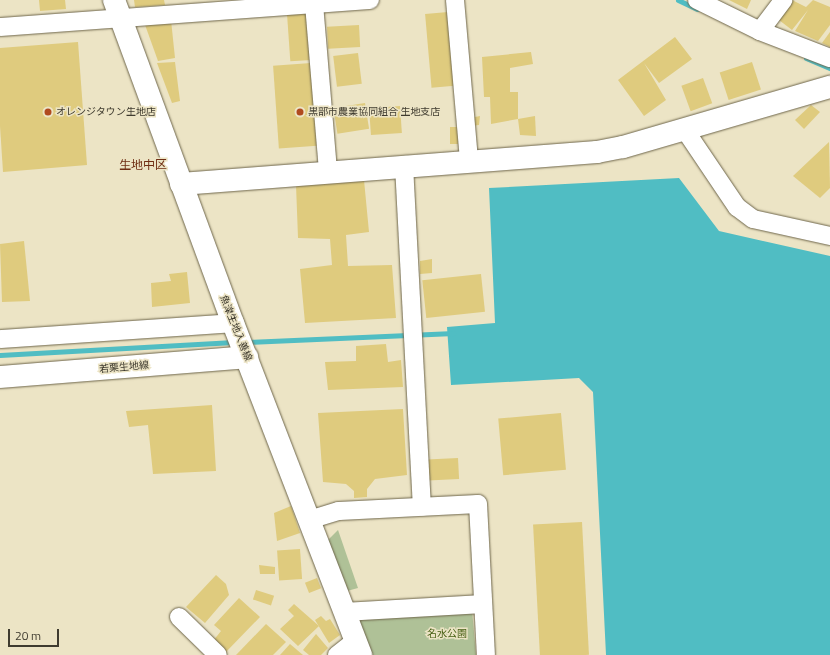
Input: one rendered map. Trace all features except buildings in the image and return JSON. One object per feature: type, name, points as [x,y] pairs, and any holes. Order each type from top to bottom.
[{"type":"main road","name":"魚津生地入善線","points":[[117,9],[233,323],[358,648]]},
{"type":"main road","points":[[181,184],[404,165],[597,152],[623,147],[685,130],[830,88]]},
{"type":"main road","name":"若栗生地線","points":[[0,377],[247,357]]},
{"type":"street","points":[[0,27],[117,9],[263,4],[314,4],[370,0]]},
{"type":"street","points":[[454,0],[469,160]]},
{"type":"street","points":[[697,0],[760,31],[830,58]]},
{"type":"street","points":[[760,31],[783,0]]},
{"type":"street","points":[[314,4],[328,171]]},
{"type":"street","points":[[685,130],[738,207],[753,219],[830,236]]},
{"type":"street","points":[[404,165],[422,507]]},
{"type":"street","points":[[0,339],[233,323]]},
{"type":"street","points":[[309,520],[339,511],[478,504],[486,655]]},
{"type":"street","points":[[344,612],[484,604]]},
{"type":"street","points":[[179,617],[218,655]]},
{"type":"street","points":[[337,655],[358,648]]},
{"type":"green space","points":[[338,530],[358,588],[347,591],[328,540]]},
{"type":"green space","name":"名水公園","points":[[472,610],[476,655],[370,655],[356,619]]},
{"type":"water","points":[[679,178],[719,231],[830,256],[830,655],[606,655],[593,392],[579,378],[451,385],[447,327],[495,323],[489,188]]},
{"type":"waterway","points":[[678,0],[697,9]]},
{"type":"waterway","points":[[806,58],[830,68]]},
{"type":"waterway","points":[[246,342],[454,333]]},
{"type":"waterway","points":[[0,355],[234,342]]},
{"type":"place","name":"オレンジタウン生地店","points":[[48,112]]},
{"type":"place","name":"黒部市農業協同組合 生地支店","points":[[300,112]]},
{"type":"district","name":"生地中区","points":[[143,165]]}]
